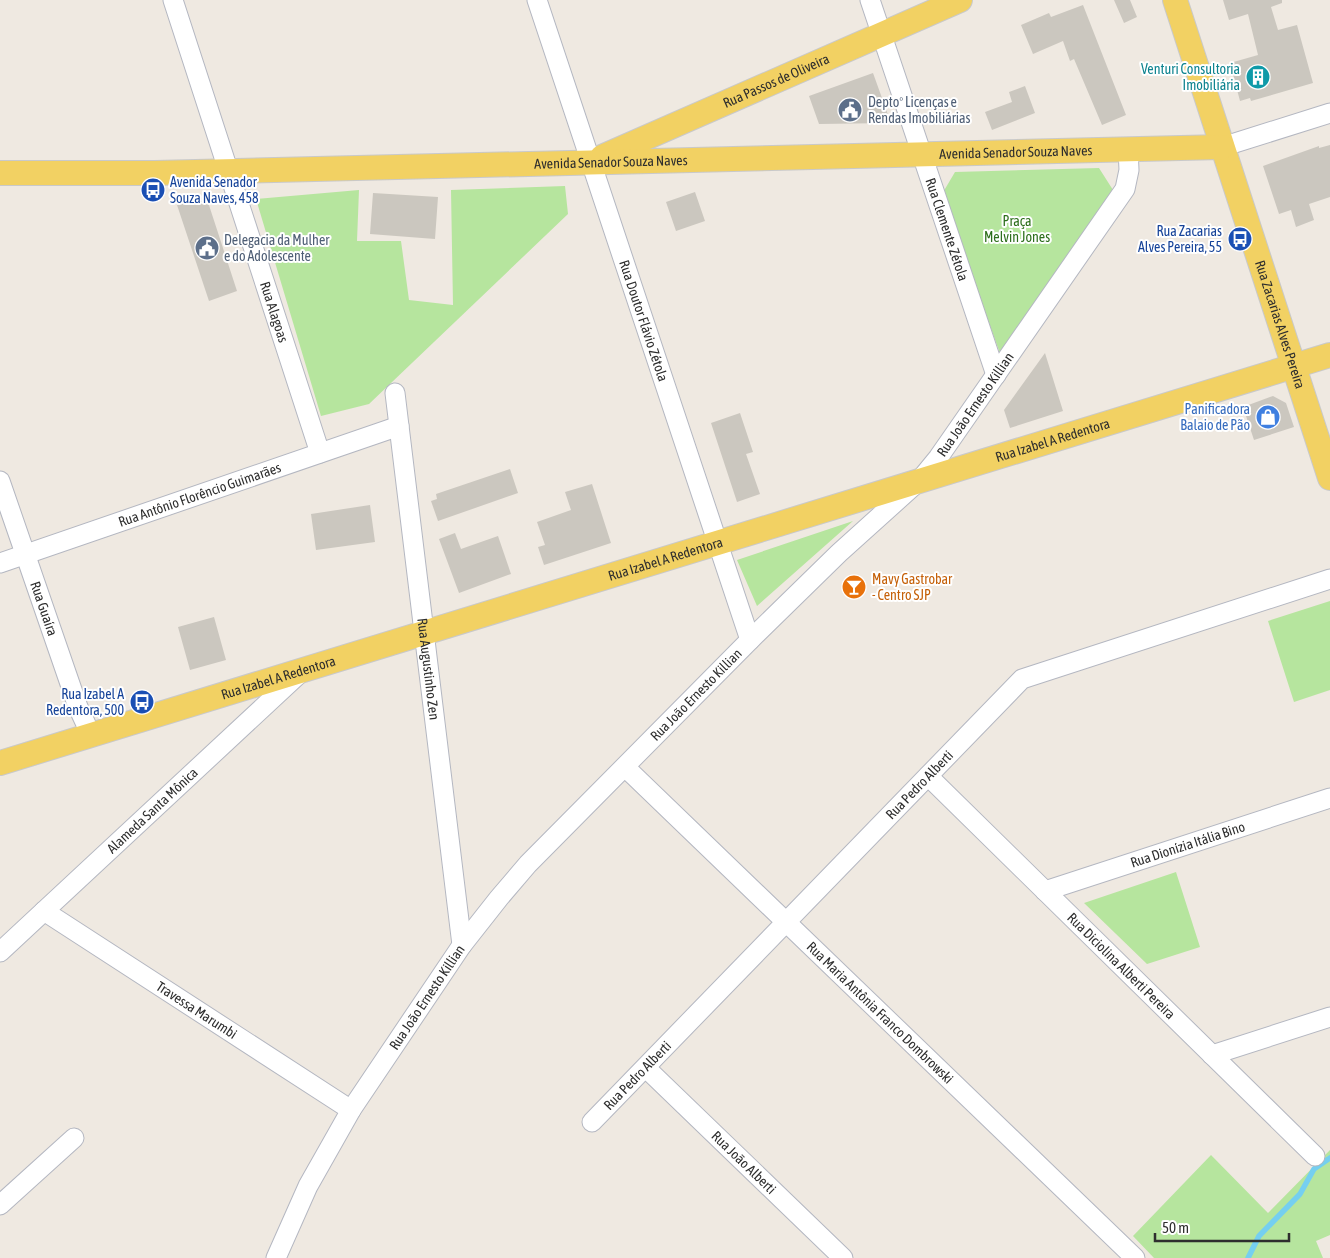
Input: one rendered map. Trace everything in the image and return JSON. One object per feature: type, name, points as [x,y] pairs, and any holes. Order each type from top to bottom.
[{"type":"main road","name":"Rua Passos de Oliveira","points":[[591,162],[960,0]]},
{"type":"main road","name":"Rua Zacarias Alves Pereira","points":[[1175,0],[1330,478]]},
{"type":"main road","name":"Avenida Senador Souza Naves","points":[[0,173],[228,171],[1222,147]]},
{"type":"main road","name":"Rua Izabel A Redentora","points":[[0,762],[1330,354]]},
{"type":"street","name":"Rua Alagoas","points":[[173,0],[320,453]]},
{"type":"street","name":"Rua Doutor Flávio Zétola","points":[[537,0],[750,640]]},
{"type":"street","name":"Rua Clemente Zétola","points":[[870,0],[996,375]]},
{"type":"street","points":[[1222,147],[1330,113]]},
{"type":"street","name":"Rua João Ernesto Killian","points":[[276,1258],[308,1186],[350,1110],[462,945],[528,864],[750,640],[839,553],[920,480],[944,450],[1125,188],[1129,170],[1128,149]]},
{"type":"street","name":"Rua Augustinho Zen","points":[[395,393],[462,945]]},
{"type":"street","name":"Rua Antônio Florêncio Guimarães","points":[[0,563],[399,426]]},
{"type":"street","name":"Rua Guaíra","points":[[0,481],[78,707],[91,735]]},
{"type":"street","name":"Rua Pedro Alberti","points":[[592,1122],[1022,679],[1330,579]]},
{"type":"street","name":"Alameda Santa Mônica","points":[[0,952],[303,670]]},
{"type":"street","name":"Rua Maria Antônia Franco Dombrowski","points":[[625,767],[1135,1258]]},
{"type":"street","name":"Rua Diciolina Alberti Pereira","points":[[928,776],[1315,1156]]},
{"type":"street","name":"Rua Dionízia Itália Bino","points":[[1046,891],[1330,798]]},
{"type":"street","name":"Travessa Marumbi","points":[[44,911],[350,1110]]},
{"type":"street","points":[[1212,1055],[1330,1018]]},
{"type":"street","name":"Rua João Alberti","points":[[646,1068],[843,1258]]},
{"type":"street","points":[[0,1205],[74,1138]]},
{"type":"green space","name":"Praça Melvin Jones","points":[[1099,168],[1113,190],[1001,356],[942,194],[955,172]]},
{"type":"green space","points":[[565,186],[568,214],[369,404],[321,416],[256,199],[359,190],[357,241],[401,241],[409,300],[453,305],[451,190]]},
{"type":"green space","points":[[853,521],[757,606],[737,560]]},
{"type":"green space","points":[[1330,601],[1330,690],[1294,702],[1268,621]]},
{"type":"green space","points":[[1176,872],[1200,947],[1147,964],[1084,903]]},
{"type":"green space","points":[[1330,1150],[1330,1235],[1316,1241],[1323,1258],[1154,1258],[1133,1236],[1211,1155],[1268,1213]]},
{"type":"building","points":[[1114,0],[1130,0],[1137,17],[1124,23]]},
{"type":"building","points":[[1223,0],[1282,0],[1282,3],[1271,7],[1278,30],[1297,25],[1313,83],[1251,101],[1250,98],[1240,101],[1230,63],[1258,55],[1248,14],[1229,20]]},
{"type":"building","points":[[1083,5],[1126,115],[1102,125],[1074,59],[1070,61],[1063,41],[1033,54],[1021,25],[1049,13],[1051,17]]},
{"type":"building","name":"Deptoº Licenças e Rendas Imobiliárias","points":[[873,73],[891,123],[819,124],[809,96]]},
{"type":"building","points":[[1025,86],[1035,113],[992,130],[985,112],[1012,102],[1009,92]]},
{"type":"building","points":[[1330,145],[1330,197],[1309,204],[1314,220],[1296,227],[1291,210],[1279,214],[1263,166],[1319,146],[1319,148]]},
{"type":"building","points":[[695,192],[705,221],[676,231],[666,202]]},
{"type":"building","points":[[373,193],[438,197],[435,239],[370,234]]},
{"type":"building","name":"Delegacia da Mulher e do Adolescente","points":[[206,196],[237,291],[209,301],[177,205]]},
{"type":"building","points":[[1045,353],[1063,411],[1010,428],[1004,410]]},
{"type":"building","name":"Panificadora Balaio de Pão","points":[[1273,396],[1286,403],[1294,427],[1254,440],[1243,407]]},
{"type":"building","points":[[740,413],[753,452],[746,454],[760,494],[737,502],[711,423]]},
{"type":"building","points":[[510,469],[518,493],[438,521],[431,501],[437,499],[436,494]]},
{"type":"building","points":[[592,484],[611,543],[544,565],[538,547],[545,545],[537,522],[571,510],[565,492]]},
{"type":"building","points":[[370,505],[375,542],[316,550],[311,514]]},
{"type":"building","points":[[455,533],[461,549],[498,536],[511,574],[459,593],[439,539]]},
{"type":"building","points":[[214,617],[226,660],[190,670],[178,627]]},
{"type":"waterway","points":[[1248,1258],[1259,1236],[1300,1194],[1314,1169],[1330,1158]]},
{"type":"place","name":"Venturi Consultoria Imobiliária","points":[[1258,77]]},
{"type":"place","name":"Deptoº Licenças e Rendas Imobiliárias","points":[[850,110]]},
{"type":"place","name":"Avenida Senador Souza Naves, 458","points":[[153,190]]},
{"type":"place","name":"Rua Zacarias Alves Pereira, 55","points":[[1240,239]]},
{"type":"place","name":"Delegacia da Mulher e do Adolescente","points":[[207,248]]},
{"type":"place","name":"Panificadora Balaio de Pão","points":[[1268,417]]},
{"type":"place","name":"Mavy Gastrobar - Centro SJP","points":[[854,587]]},
{"type":"place","name":"Rua Izabel A Redentora, 500","points":[[142,702]]}]
